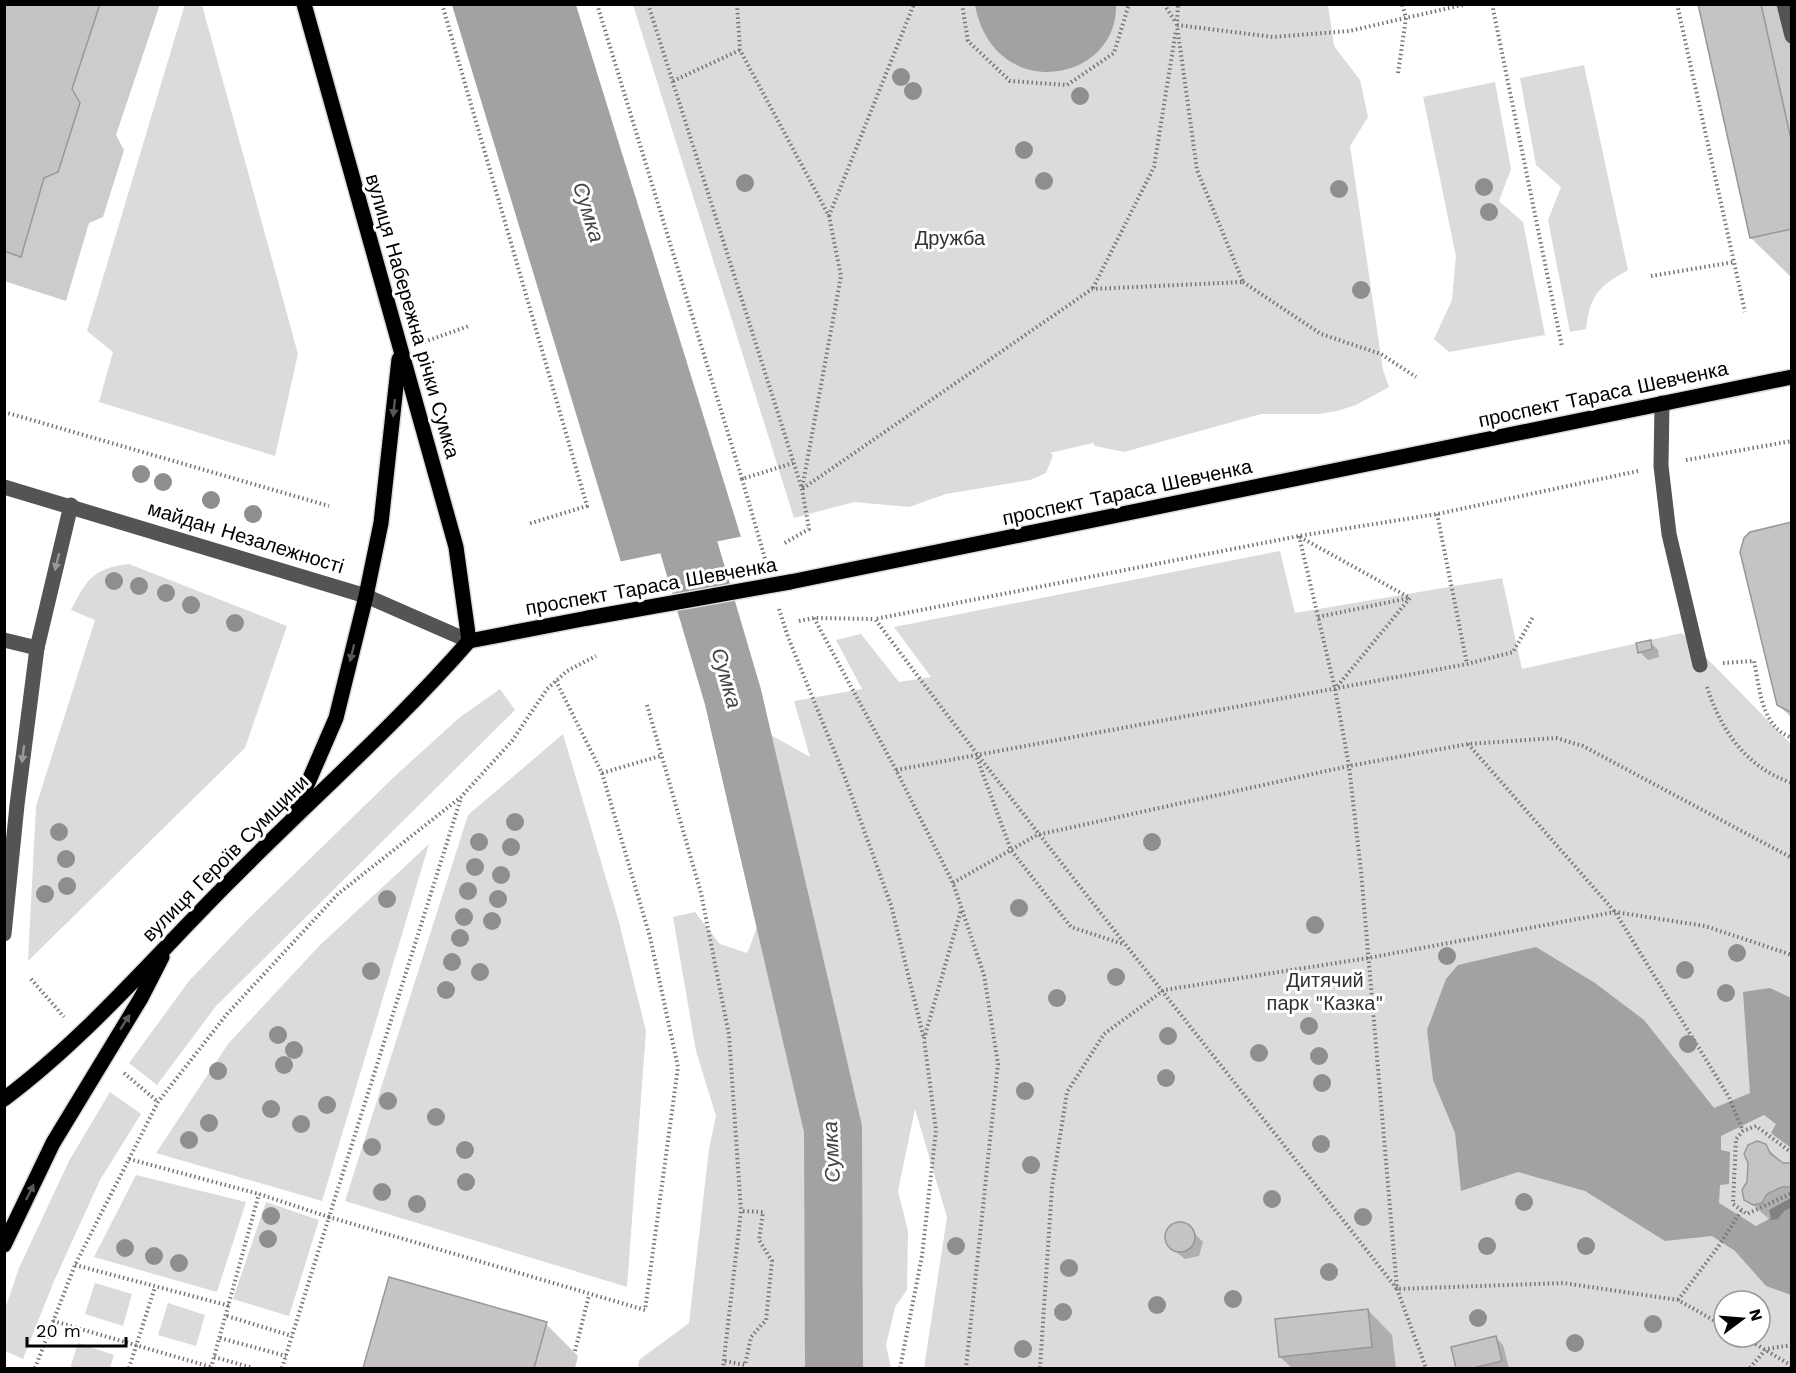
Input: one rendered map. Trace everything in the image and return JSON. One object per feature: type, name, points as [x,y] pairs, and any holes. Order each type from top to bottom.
[{"type":"main road","name":"вулиця Набережна річки Сумка","points":[[304,4],[456,548],[470,641]]},
{"type":"main road","points":[[290,823],[336,718],[366,596],[381,523],[400,350]]},
{"type":"main road","name":"проспект Тараса Шевченка","points":[[470,641],[790,582],[1791,377]]},
{"type":"main road","name":"вулиця Героїв Сумщини","points":[[4,1099],[40,1073],[290,823],[417,701],[470,641]]},
{"type":"main road","points":[[4,1245],[53,1143],[141,999],[169,943]]},
{"type":"street","points":[[1784,4],[1791,36]]},
{"type":"street","points":[[1662,403],[1661,466],[1669,534],[1700,665]]},
{"type":"street","name":"майдан Незалежності","points":[[4,487],[71,505],[366,596],[470,641]]},
{"type":"street","points":[[4,934],[16,805],[37,648],[71,505]]},
{"type":"street","points":[[4,640],[37,648]]},
{"type":"path","points":[[442,4],[587,506],[528,524]]},
{"type":"path","points":[[597,4],[768,569]]},
{"type":"path","points":[[648,4],[802,489],[809,529],[783,544]]},
{"type":"path","points":[[737,4],[740,50],[829,216],[841,276],[802,489]]},
{"type":"path","points":[[829,216],[914,4]]},
{"type":"path","points":[[962,4],[968,41],[1010,81],[1067,85],[1114,53],[1129,4]]},
{"type":"path","points":[[1164,4],[1177,25],[1197,170],[1243,282],[1321,334],[1381,354],[1416,377]]},
{"type":"path","points":[[802,489],[1092,289],[1154,167],[1177,25],[1178,4]]},
{"type":"path","points":[[1398,74],[1406,18],[1402,4]]},
{"type":"path","points":[[1177,25],[1272,37],[1349,31],[1467,4]]},
{"type":"path","points":[[1492,4],[1562,347]]},
{"type":"path","points":[[1677,4],[1745,312]]},
{"type":"path","points":[[673,81],[740,50]]},
{"type":"path","points":[[1651,276],[1734,262]]},
{"type":"path","points":[[1092,289],[1243,282]]},
{"type":"path","points":[[400,350],[469,326]]},
{"type":"path","points":[[4,412],[329,506]]},
{"type":"path","points":[[799,621],[814,618],[875,619],[1299,536],[1437,514],[1791,441]]},
{"type":"path","points":[[742,479],[794,463]]},
{"type":"path","points":[[1437,514],[1467,664]]},
{"type":"path","points":[[1299,536],[1410,598]]},
{"type":"path","points":[[1299,536],[1335,689],[1349,766],[1397,1289],[1426,1368]]},
{"type":"path","points":[[1318,616],[1410,598]]},
{"type":"path","points":[[1335,689],[1410,598]]},
{"type":"path","points":[[778,603],[788,637],[844,776],[891,905],[924,1039],[936,1130],[922,1256],[900,1368]]},
{"type":"path","points":[[896,770],[1467,664],[1513,652],[1533,617]]},
{"type":"path","points":[[814,618],[896,770],[953,883],[984,975],[998,1064],[966,1368]]},
{"type":"path","points":[[875,619],[1037,835],[1164,990],[1397,1289]]},
{"type":"path","points":[[34,1368],[75,1265],[158,1102],[227,1014],[338,894],[461,798],[512,741],[547,689],[567,671],[596,656]]},
{"type":"path","points":[[1743,662],[1754,661],[1766,714],[1776,731],[1791,738]]},
{"type":"path","points":[[1700,665],[1721,726],[1758,767],[1791,783]]},
{"type":"path","points":[[129,1159],[259,1194],[329,1217],[645,1310],[678,1067],[650,937],[603,773],[556,681]]},
{"type":"path","points":[[647,705],[701,893],[729,1035],[741,1211],[723,1368]]},
{"type":"path","points":[[953,883],[1037,835],[1349,766],[1468,744],[1556,738],[1584,746],[1791,858]]},
{"type":"path","points":[[1468,744],[1615,912],[1729,1097],[1743,1131]]},
{"type":"path","points":[[976,755],[1011,850],[1071,927],[1125,945]]},
{"type":"path","points":[[603,773],[660,756]]},
{"type":"path","points":[[282,1368],[461,798]]},
{"type":"path","points":[[924,1039],[961,909]]},
{"type":"path","points":[[1040,1368],[1052,1187],[1067,1092],[1104,1034],[1164,990],[1368,958],[1615,912],[1705,926],[1791,955]]},
{"type":"path","points":[[1791,1153],[1756,1126],[1743,1131],[1736,1139],[1733,1204],[1747,1214],[1791,1193]]},
{"type":"path","points":[[53,1321],[211,1368],[230,1306],[259,1194]]},
{"type":"path","points":[[725,1361],[745,1365],[750,1337],[766,1320],[772,1261],[759,1240],[763,1212],[741,1211]]},
{"type":"path","points":[[1678,1300],[1718,1247],[1741,1211]]},
{"type":"path","points":[[75,1265],[230,1306]]},
{"type":"path","points":[[1397,1289],[1563,1283],[1678,1300],[1712,1319]]},
{"type":"path","points":[[129,1368],[155,1287]]},
{"type":"path","points":[[574,1351],[589,1295]]},
{"type":"path","points":[[227,1316],[292,1336]]},
{"type":"path","points":[[220,1338],[286,1356]]},
{"type":"path","points":[[1772,1348],[1791,1345]]},
{"type":"path","points":[[1750,1368],[1766,1349],[1791,1365]]},
{"type":"path","points":[[214,1357],[253,1368]]},
{"type":"green space","points":[[185,4],[202,5],[298,354],[275,456],[99,402],[113,352],[87,331]]},
{"type":"green space","name":"Дружба","points":[[633,5],[1328,5],[1334,46],[1360,80],[1368,117],[1350,146],[1383,370],[1389,387],[1356,405],[1337,411],[1319,414],[1261,414],[1124,452],[1095,446],[1093,443],[1050,453],[1053,455],[1046,473],[1030,480],[946,494],[909,507],[854,502],[794,518]]},
{"type":"green space","points":[[1584,65],[1628,270],[1603,287],[1593,300],[1586,329],[1570,332],[1548,220],[1561,187],[1536,165],[1520,78]]},
{"type":"green space","points":[[1495,82],[1511,169],[1499,201],[1523,222],[1545,335],[1449,352],[1434,339],[1452,300],[1456,256],[1423,97]]},
{"type":"green space","name":"Дитячий парк \"Казка\"","points":[[1280,551],[1295,613],[1502,578],[1522,669],[1682,633],[1791,744],[1791,1368],[924,1368],[947,1217],[915,1109],[898,1191],[908,1231],[907,1290],[895,1307],[886,1345],[891,1368],[638,1368],[639,1360],[689,1323],[709,1149],[716,1116],[696,1051],[673,917],[695,912],[720,944],[747,953],[766,893],[774,844],[771,809],[757,744],[762,730],[810,757],[794,701],[862,689],[836,640],[861,634],[899,682],[931,677],[894,627]]},
{"type":"green space","points":[[129,564],[287,626],[245,748],[28,961],[36,806],[95,620],[71,610],[92,577],[107,569]]},
{"type":"green space","points":[[500,689],[515,710],[216,1006],[157,1085],[129,1063],[189,981],[248,919],[395,776],[459,718]]},
{"type":"green space","points":[[563,734],[619,922],[646,1031],[627,1287],[345,1201],[468,815]]},
{"type":"green space","points":[[429,844],[322,1201],[156,1153],[228,1044],[319,946]]},
{"type":"green space","points":[[110,1092],[141,1114],[100,1180],[54,1281],[23,1359],[5,1351],[5,1309],[19,1268],[69,1161]]},
{"type":"green space","points":[[136,1175],[246,1202],[217,1292],[94,1257]]},
{"type":"green space","points":[[266,1202],[319,1220],[289,1316],[233,1299]]},
{"type":"green space","points":[[95,1283],[132,1294],[123,1326],[85,1314]]},
{"type":"green space","points":[[168,1303],[205,1315],[196,1346],[158,1335]]},
{"type":"green space","points":[[78,1343],[114,1355],[110,1368],[70,1368]]},
{"type":"water","points":[[452,5],[576,5],[741,537],[621,562]]},
{"type":"water","points":[[975,5],[1116,5],[1111,31],[1097,52],[1077,66],[1053,72],[1028,70],[1005,58],[987,37]]},
{"type":"water","points":[[1536,947],[1595,983],[1644,1020],[1714,1108],[1750,1093],[1743,992],[1770,988],[1791,998],[1791,1148],[1771,1133],[1776,1124],[1764,1115],[1721,1136],[1721,1150],[1730,1152],[1729,1184],[1720,1185],[1719,1203],[1756,1226],[1771,1218],[1769,1210],[1791,1198],[1791,1295],[1766,1286],[1735,1251],[1712,1236],[1665,1241],[1585,1191],[1518,1172],[1461,1191],[1455,1133],[1433,1080],[1427,1030],[1446,979],[1458,965]]},
{"type":"pier","points":[[744,536],[742,540],[621,565],[618,562]]},
{"type":"building","points":[[4,4],[100,4],[72,89],[80,103],[58,172],[44,178],[21,257],[4,251]]},
{"type":"building","points":[[1698,4],[1761,4],[1792,144],[1792,229],[1750,238]]},
{"type":"building","points":[[1792,522],[1792,713],[1777,705],[1740,552],[1744,538],[1750,532]]},
{"type":"building","points":[[1651,640],[1652,649],[1638,653],[1636,643]]},
{"type":"building","points":[[1757,1141],[1766,1144],[1770,1153],[1783,1163],[1792,1163],[1792,1187],[1782,1187],[1767,1194],[1762,1203],[1753,1205],[1744,1200],[1742,1190],[1747,1182],[1748,1163],[1744,1154],[1748,1145]]},
{"type":"building","points":[[1180,1222],[1191,1226],[1195,1237],[1191,1248],[1180,1252],[1169,1248],[1165,1237],[1169,1226]]},
{"type":"building","points":[[389,1277],[547,1322],[534,1368],[363,1368]]},
{"type":"building","points":[[1368,1309],[1372,1347],[1279,1357],[1275,1319]]},
{"type":"building","points":[[1496,1336],[1502,1361],[1473,1368],[1456,1368],[1451,1347]]},
{"type":"waterway","name":"Сумка","points":[[666,470],[733,697],[833,1129],[834,1368]]}]
